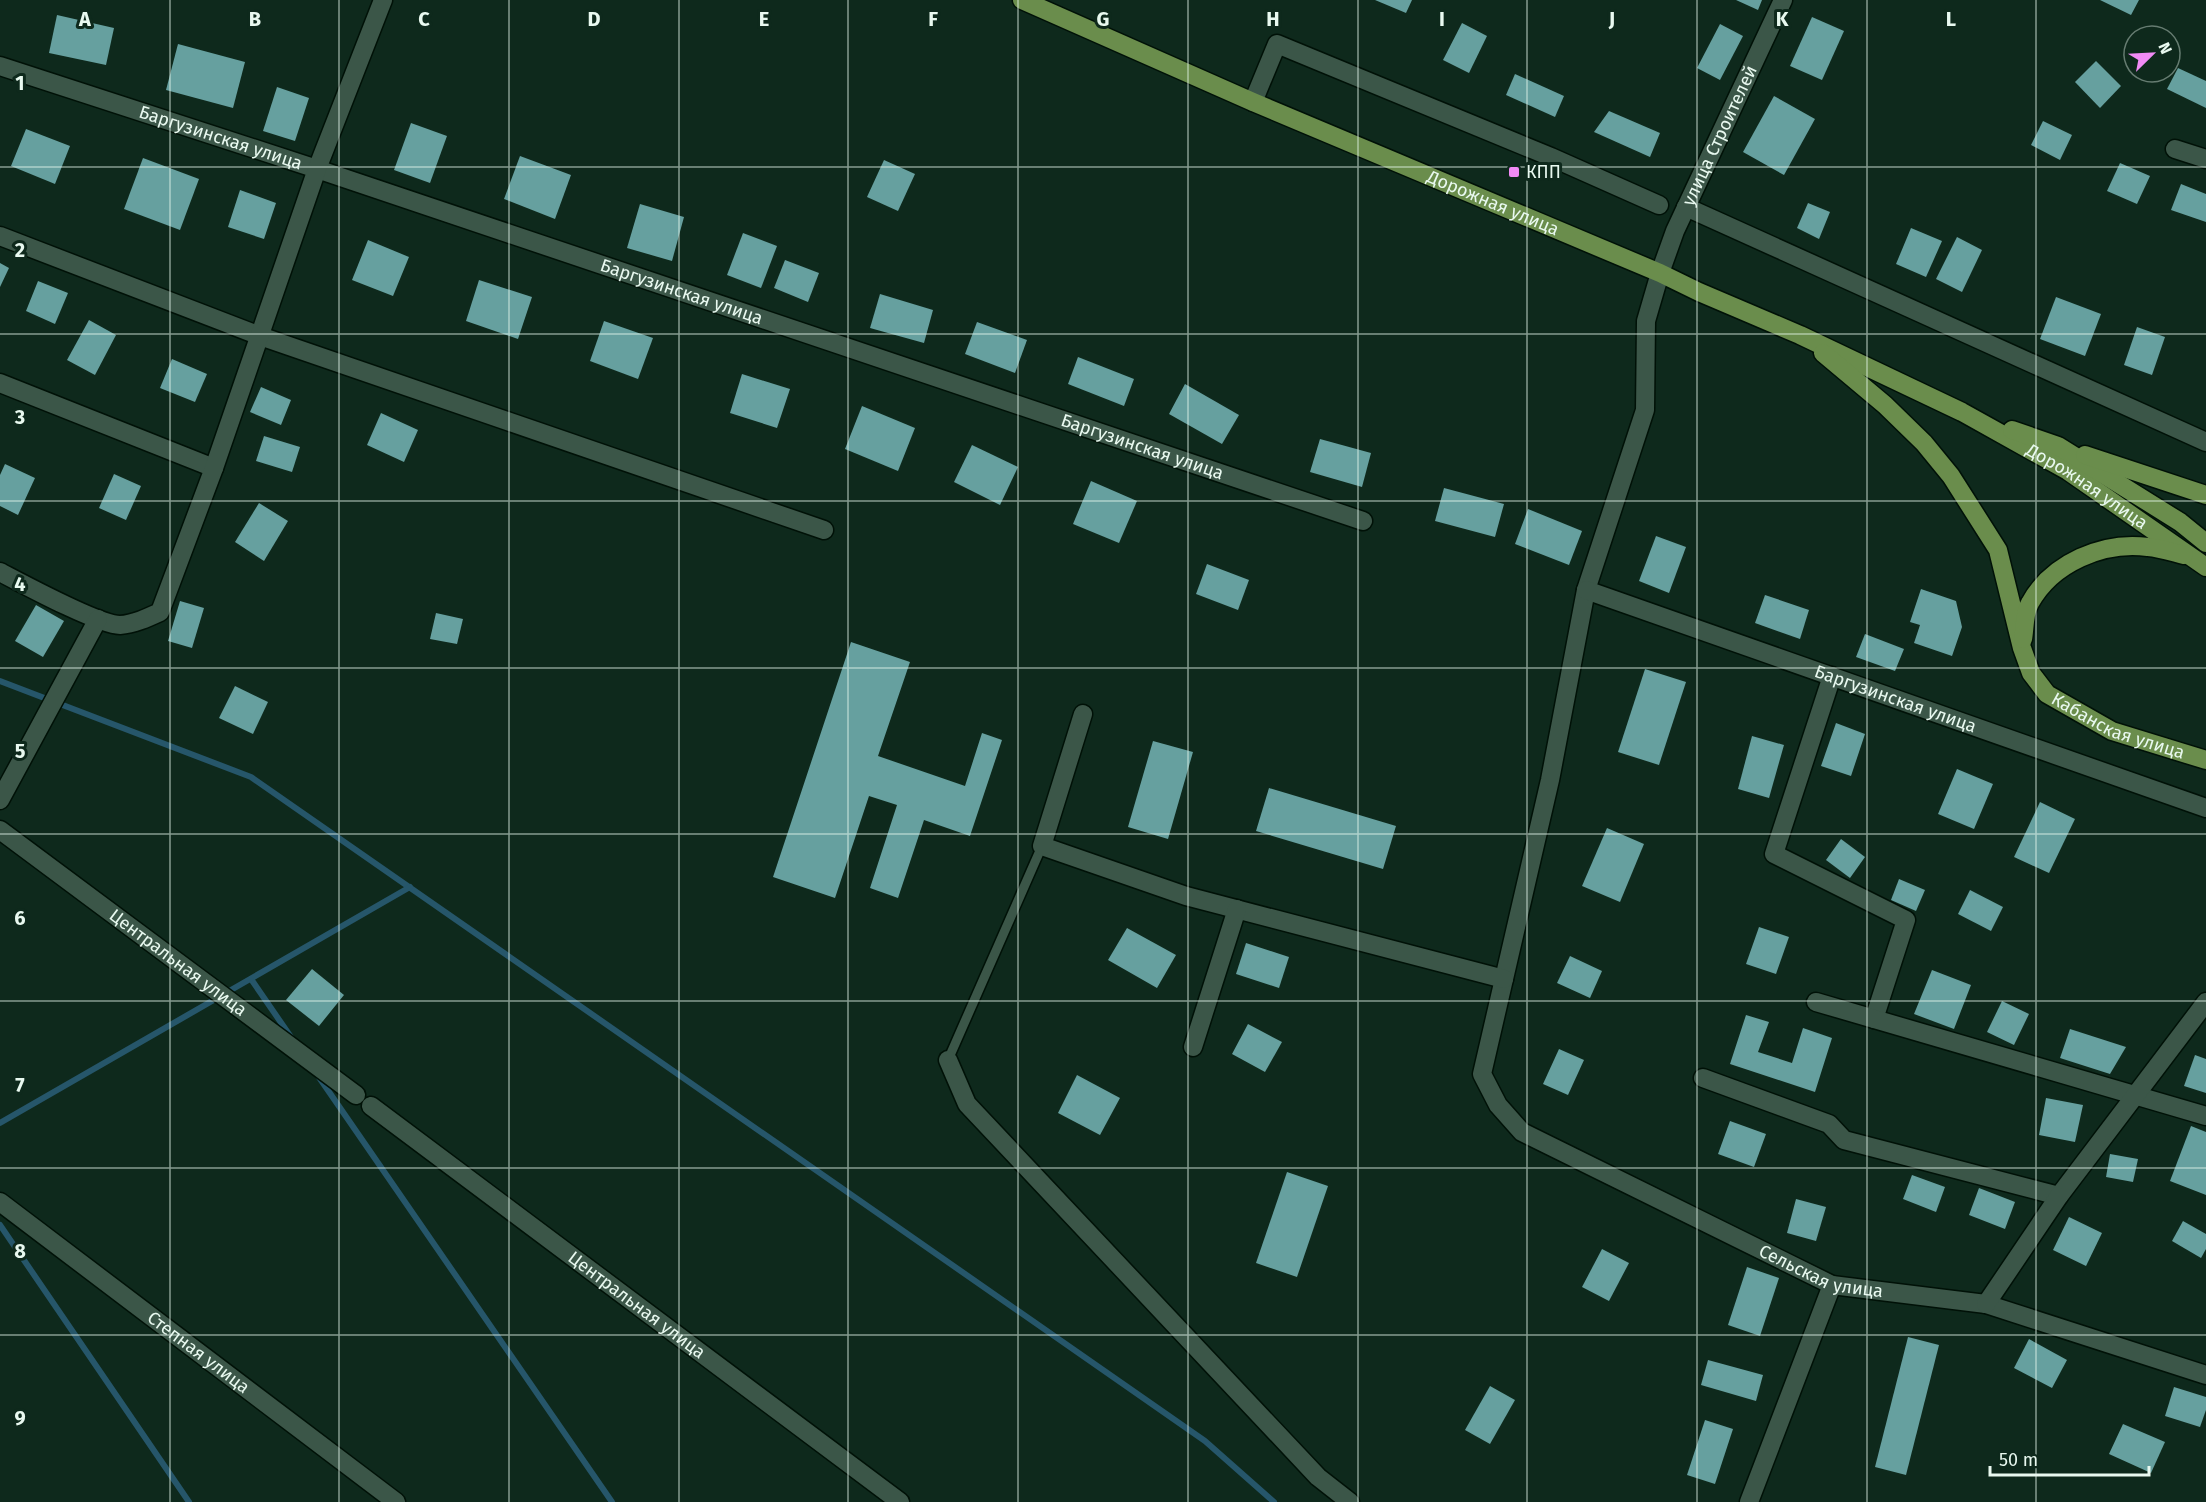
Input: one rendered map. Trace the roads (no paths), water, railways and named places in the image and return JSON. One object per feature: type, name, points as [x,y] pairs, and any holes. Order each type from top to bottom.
[{"type":"main road","name":"Дорожная улица","points":[[1022,0],[1253,102],[1660,273],[1800,335],[1962,412],[2068,471],[2200,562]]},
{"type":"main road","name":"Кабанская улица","points":[[1800,335],[1885,405],[1924,443],[1951,476],[1998,550],[2022,648],[2031,673],[2047,694],[2112,731],[2206,760]]},
{"type":"main road","name":"Дорожная улица","points":[[1962,412],[2058,446],[2180,522],[2206,543]]},
{"type":"main road","points":[[2058,446],[2206,495]]},
{"type":"main road","points":[[2022,648],[2028,605],[2044,584],[2073,560],[2112,548],[2147,546],[2200,562]]},
{"type":"street","points":[[0,572],[98,619],[117,625],[133,623],[160,612],[214,468],[317,169],[382,0]]},
{"type":"street","name":"улица Строителей","points":[[1482,1074],[1550,780],[1586,590],[1646,410],[1646,321],[1675,231],[1783,0]]},
{"type":"street","points":[[1253,102],[1277,44],[1551,157],[1659,205]]},
{"type":"street","name":"Баргузинская улица","points":[[0,66],[317,169],[1364,521]]},
{"type":"street","points":[[2175,148],[2206,159]]},
{"type":"street","points":[[1686,207],[2206,442]]},
{"type":"street","points":[[0,236],[260,336],[824,530]]},
{"type":"street","points":[[0,383],[214,468]]},
{"type":"street","name":"Баргузинская улица","points":[[1586,590],[2206,808]]},
{"type":"street","points":[[0,800],[98,619]]},
{"type":"street","points":[[1832,676],[1774,854],[1905,920],[1874,1019]]},
{"type":"street","points":[[1083,714],[1042,846],[1186,896],[1504,979]]},
{"type":"street","name":"Центральная улица","points":[[0,830],[356,1095]]},
{"type":"street","points":[[1193,1047],[1237,909]]},
{"type":"street","points":[[1816,1002],[2206,1116]]},
{"type":"street","points":[[1986,1304],[2059,1196],[2206,1002]]},
{"type":"street","points":[[948,1060],[968,1104],[1318,1477],[1350,1502]]},
{"type":"street","name":"Сельская улица","points":[[1482,1074],[1497,1105],[1522,1132],[1832,1285],[1986,1304],[2206,1375]]},
{"type":"street","points":[[1703,1078],[1829,1124],[1844,1140],[2059,1196]]},
{"type":"street","name":"Центральная улица","points":[[372,1106],[900,1502]]},
{"type":"street","name":"Степная улица","points":[[0,1202],[396,1502]]},
{"type":"street","points":[[1749,1502],[1832,1285]]},
{"type":"lane","points":[[948,1060],[1042,846]]},
{"type":"waterway","points":[[0,681],[251,777],[1205,1441],[1274,1502]]},
{"type":"waterway","points":[[0,1123],[410,887]]},
{"type":"waterway","points":[[251,979],[293,1040]]},
{"type":"waterway","points":[[316,1073],[612,1502]]},
{"type":"waterway","points":[[0,1225],[189,1502]]},
{"type":"place","name":"КПП","points":[[1514,172]]}]
